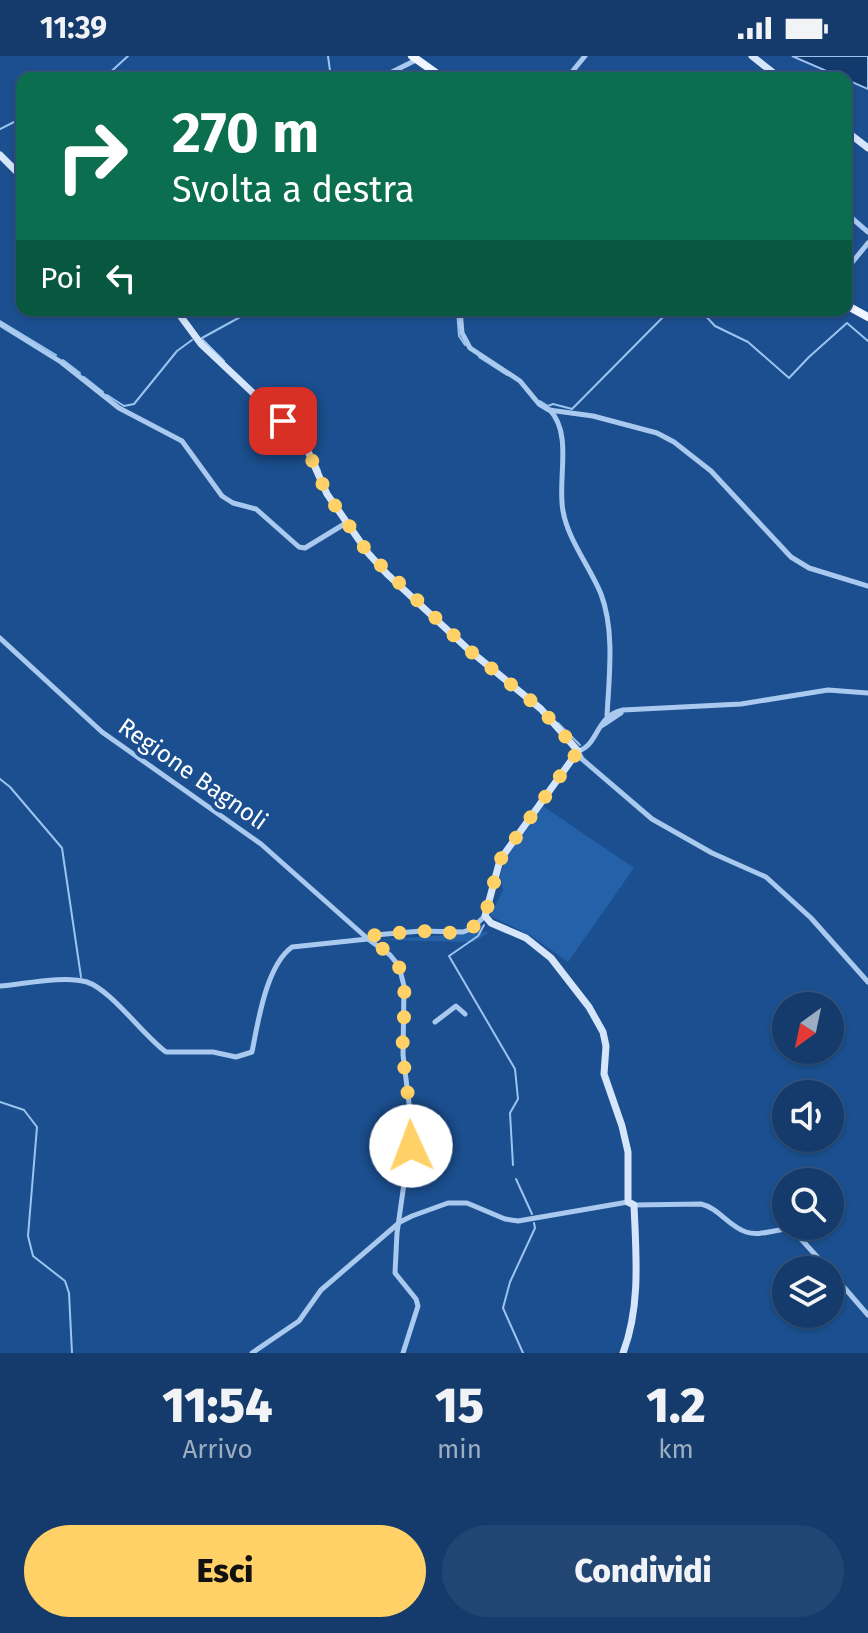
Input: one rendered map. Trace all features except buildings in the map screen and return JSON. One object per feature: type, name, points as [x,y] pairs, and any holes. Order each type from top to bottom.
[{"type":"main road","points":[[414,58],[434,72]]},
{"type":"street","points":[[572,72],[585,56]]},
{"type":"street","points":[[752,56],[772,72]]},
{"type":"street","points":[[392,72],[414,58]]},
{"type":"street","points":[[852,136],[868,148]]},
{"type":"street","points":[[0,155],[16,171]]},
{"type":"street","points":[[852,218],[868,232]]},
{"type":"street","points":[[852,263],[868,243]]},
{"type":"street","points":[[180,316],[201,344],[303,440],[327,494],[368,553],[387,574],[469,650],[541,709],[582,759],[652,819],[712,853],[766,877],[811,918],[868,982]]},
{"type":"street","points":[[461,316],[462,333],[470,348],[520,381],[530,396],[556,416],[561,440],[561,495],[565,518],[601,595],[608,622],[606,717]]},
{"type":"street","points":[[0,324],[61,362],[119,408],[182,441],[222,496],[228,501],[256,509],[299,547],[305,548],[347,522]]},
{"type":"street","points":[[549,410],[593,416],[657,433],[674,442],[711,471],[791,557],[809,568],[868,586]]},
{"type":"street","name":"Regione Bagnoli","points":[[0,638],[102,732],[261,844],[399,966],[404,986],[403,1055],[412,1127],[395,1273],[418,1306],[403,1353]]},
{"type":"street","points":[[0,986],[76,980],[90,983],[166,1052],[246,1056],[252,1052],[261,1007],[284,952],[292,947],[368,939],[375,935],[421,931],[463,932],[485,916],[500,860],[578,751],[586,748],[606,717],[614,712],[741,704],[828,690],[868,693]]},
{"type":"street","points":[[595,734],[609,720],[630,710]]},
{"type":"street","points":[[485,916],[491,923],[526,938],[551,958],[589,1007],[603,1032],[606,1046],[604,1074],[628,1152],[636,1270],[633,1321],[623,1353]]},
{"type":"street","points":[[435,1022],[456,1006],[465,1014]]},
{"type":"street","points":[[252,1353],[299,1321],[321,1290],[400,1222],[448,1203],[467,1203],[505,1219],[518,1221],[631,1203],[701,1204],[711,1207],[747,1232],[792,1229],[816,1256]]},
{"type":"street","points":[[844,1288],[868,1315]]},
{"type":"shaded area","points":[[792,56],[868,56],[868,89],[852,82],[852,72],[829,72]]},
{"type":"shaded area","points":[[543,806],[634,868],[568,962],[530,935],[490,916],[503,890],[500,877],[504,861]]},
{"type":"shaded area","points":[[489,932],[474,942],[378,940]]},
{"type":"waterway","points":[[111,72],[128,56]]},
{"type":"waterway","points":[[328,56],[330,72]]},
{"type":"waterway","points":[[0,129],[16,121]]},
{"type":"waterway","points":[[202,338],[242,316]]},
{"type":"waterway","points":[[457,316],[459,336],[465,345]]},
{"type":"waterway","points":[[540,401],[548,406],[553,404],[572,409],[664,316]]},
{"type":"waterway","points":[[706,316],[715,326],[748,342],[789,378],[847,323],[868,341]]},
{"type":"waterway","points":[[0,321],[56,355]]},
{"type":"waterway","points":[[107,395],[124,406],[134,404],[177,351],[192,340]]},
{"type":"waterway","points":[[203,340],[224,361]]},
{"type":"waterway","points":[[479,357],[507,375]]},
{"type":"waterway","points":[[63,360],[80,373]]},
{"type":"waterway","points":[[84,377],[103,392]]},
{"type":"waterway","points":[[313,455],[320,471]]},
{"type":"waterway","points":[[558,723],[580,745]]},
{"type":"waterway","points":[[0,779],[62,848],[81,977]]},
{"type":"waterway","points":[[484,925],[478,936],[449,956],[515,1069],[518,1099],[510,1113],[513,1165]]},
{"type":"waterway","points":[[0,1102],[24,1110],[37,1127],[28,1236],[33,1256],[65,1281],[69,1293],[72,1353]]},
{"type":"waterway","points":[[516,1179],[532,1214]]},
{"type":"waterway","points":[[523,1353],[503,1308],[510,1282],[535,1228],[534,1223]]},
{"type":"route","points":[[283,421],[303,440],[327,494],[368,553],[469,650],[541,709],[578,751],[500,860],[485,916],[471,929],[456,933],[421,931],[375,935],[368,939],[399,966],[404,986],[403,1055],[412,1118],[411,1146]]}]
